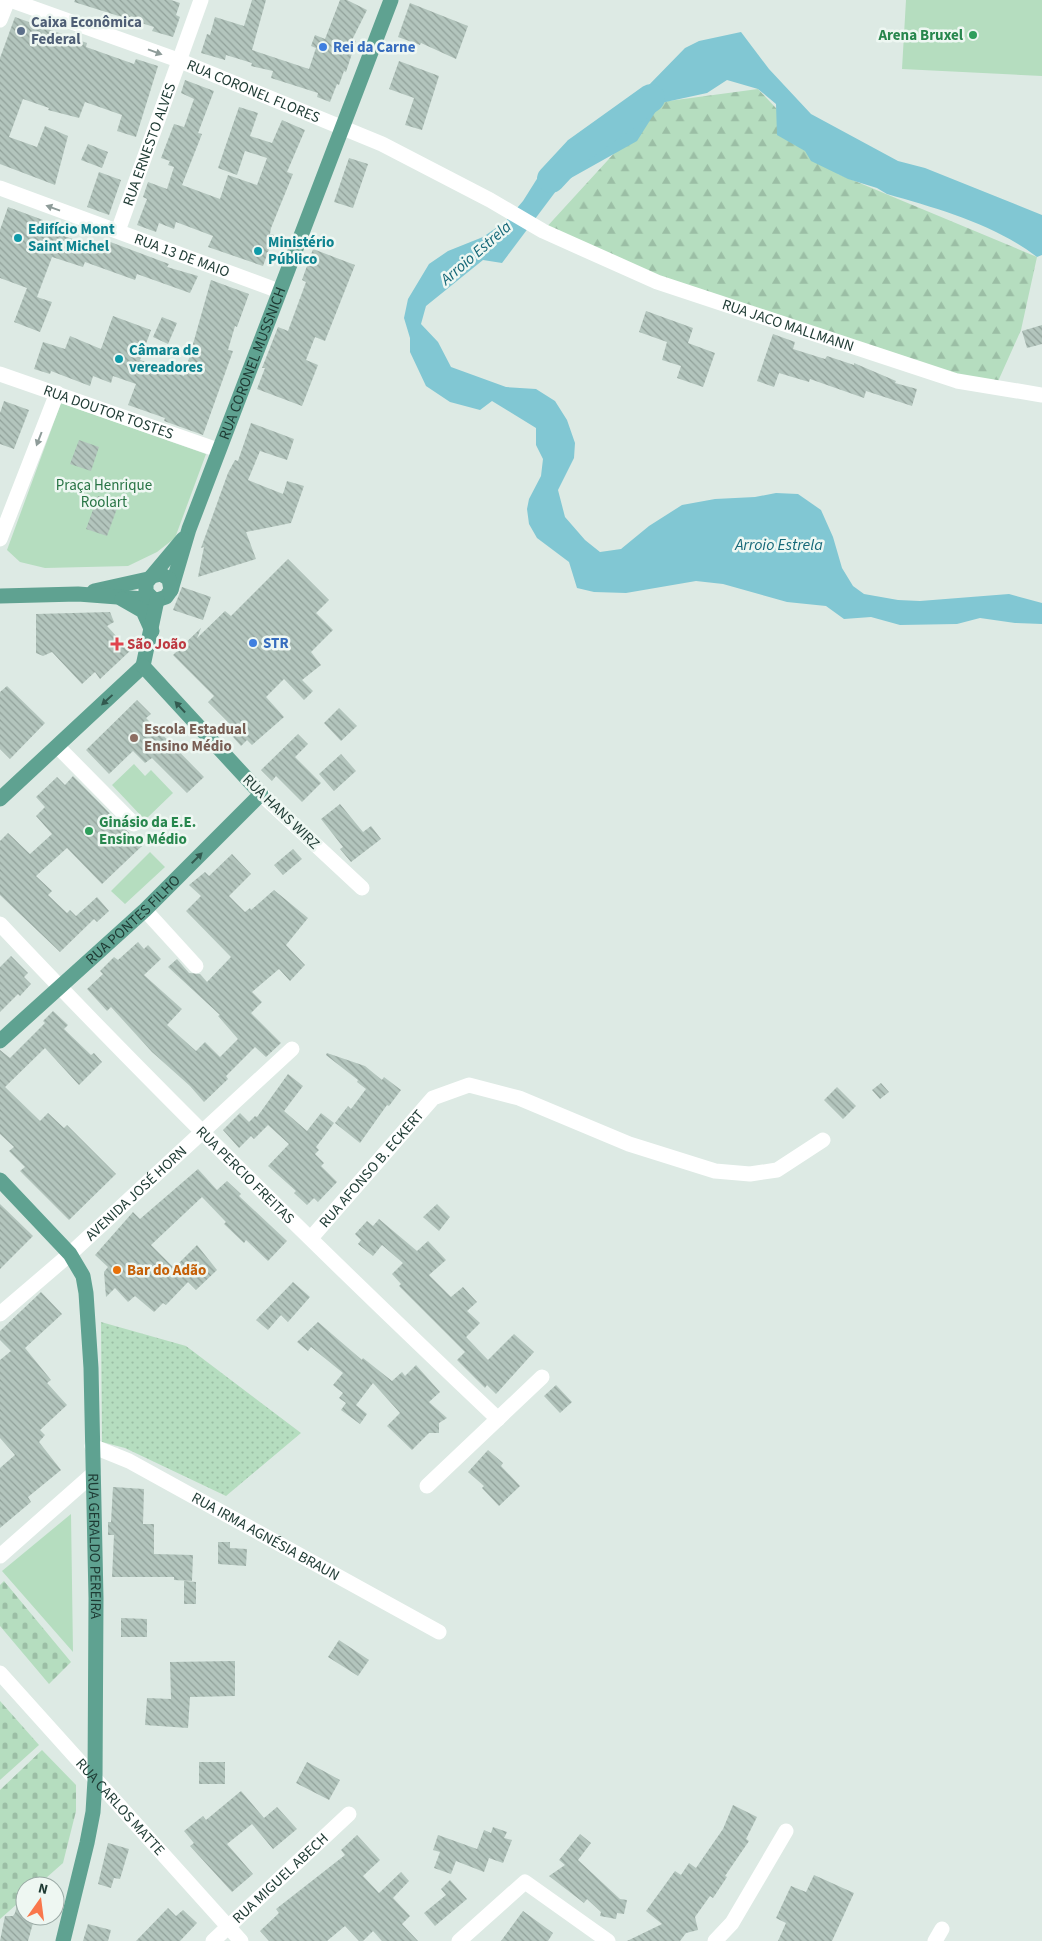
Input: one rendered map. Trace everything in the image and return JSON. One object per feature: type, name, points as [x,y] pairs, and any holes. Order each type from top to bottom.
[{"type":"main road","name":"RUA CORONEL MUSSNICH","points":[[171,590],[189,529],[218,450],[391,0]]},
{"type":"main road","name":"RUA CORONEL MUSSNICH","points":[[150,577],[179,545],[189,529]]},
{"type":"main road","points":[[0,596],[78,594],[155,599],[166,597],[171,590],[171,583],[165,576],[150,577],[78,594]]},
{"type":"main road","points":[[150,577],[146,592],[155,599]]},
{"type":"main road","points":[[121,598],[143,611],[152,631]]},
{"type":"main road","points":[[0,799],[143,666],[152,631],[155,599]]},
{"type":"main road","name":"RUA HANS WIRZ","points":[[143,666],[261,794]]},
{"type":"main road","name":"RUA PONTES FILHO","points":[[0,1041],[145,910],[261,794]]},
{"type":"main road","name":"RUA GERALDO PEREIRA","points":[[0,1180],[70,1254],[83,1276],[86,1293],[91,1368],[96,1598],[95,1780],[90,1828],[63,1941]]},
{"type":"street","points":[[0,20],[9,0]]},
{"type":"street","name":"RUA CORONEL FLORES","points":[[9,0],[178,60],[382,144],[490,200]]},
{"type":"street","name":"RUA ERNESTO ALVES","points":[[118,231],[201,0]]},
{"type":"street","name":"RUA 13 DE MAIO","points":[[0,188],[279,291]]},
{"type":"street","name":"RUA JACO MALLMANN","points":[[490,200],[543,231],[657,282],[948,378],[1007,391],[1042,395]]},
{"type":"street","name":"RUA DOUTOR TOSTES","points":[[0,374],[218,450]]},
{"type":"street","points":[[0,539],[57,394]]},
{"type":"street","points":[[57,746],[134,824]]},
{"type":"street","name":"RUA HANS WIRZ","points":[[261,794],[362,888]]},
{"type":"street","points":[[145,910],[196,966]]},
{"type":"street","name":"RUA PERCIO FREITAS","points":[[0,924],[59,986],[349,1278],[498,1419]]},
{"type":"street","name":"AVENIDA JOSÉ HORN","points":[[0,1314],[70,1254],[292,1049]]},
{"type":"street","name":"RUA AFONSO B. ECKERT","points":[[311,1238],[433,1098],[469,1085],[519,1098],[629,1144],[715,1171],[750,1174],[777,1170],[823,1140]]},
{"type":"street","points":[[427,1486],[542,1377]]},
{"type":"street","name":"RUA IRMA AGNÉSIA BRAUN","points":[[92,1446],[129,1461],[438,1632]]},
{"type":"street","points":[[0,1556],[93,1474]]},
{"type":"street","name":"RUA CARLOS MATTE","points":[[0,1672],[241,1941]]},
{"type":"street","name":"RUA MIGUEL ABECH","points":[[213,1941],[349,1814]]},
{"type":"street","points":[[715,1941],[732,1923],[786,1831]]},
{"type":"street","points":[[459,1941],[525,1882],[608,1941]]},
{"type":"green space","name":"Arena Bruxel","points":[[906,0],[1042,0],[1042,76],[902,69]]},
{"type":"green space","points":[[758,89],[838,174],[1037,257],[1021,330],[995,388],[657,282],[543,231],[661,102]]},
{"type":"green space","name":"Praça Henrique Roolart","points":[[61,403],[206,454],[175,538],[157,552],[128,566],[45,568],[20,562],[7,550]]},
{"type":"green space","points":[[134,764],[145,776],[151,770],[173,793],[145,820],[112,785]]},
{"type":"green space","points":[[150,852],[165,867],[125,904],[111,891]]},
{"type":"green space","points":[[101,1322],[186,1346],[301,1433],[226,1496],[125,1448],[102,1442]]},
{"type":"green space","points":[[71,1514],[73,1652],[2,1571]]},
{"type":"green space","points":[[4,1581],[71,1662],[49,1684],[0,1626],[0,1585]]},
{"type":"green space","points":[[0,1701],[39,1745],[0,1780]]},
{"type":"green space","points":[[42,1750],[76,1785],[76,1811],[63,1863],[48,1876],[15,1876],[15,1906],[0,1919],[0,1790]]},
{"type":"water","points":[[741,32],[769,69],[811,114],[898,161],[925,168],[1042,215],[1042,255],[1037,257],[1003,235],[965,219],[887,194],[877,188],[848,179],[811,161],[805,151],[777,135],[776,104],[758,89],[727,80],[707,93],[661,103],[637,141],[562,183],[502,263],[483,260],[426,306],[421,324],[438,342],[451,367],[506,387],[536,389],[555,401],[567,420],[575,443],[574,458],[558,490],[565,517],[585,540],[600,552],[621,549],[649,526],[682,505],[715,499],[755,497],[776,493],[798,494],[821,510],[833,537],[842,568],[853,586],[864,594],[898,600],[920,601],[1009,594],[1042,603],[1042,624],[1015,623],[980,618],[957,624],[900,625],[871,617],[844,619],[826,606],[787,602],[723,584],[696,581],[626,593],[594,592],[577,588],[569,562],[537,538],[529,524],[527,509],[529,499],[541,476],[543,459],[536,445],[536,428],[492,401],[480,410],[450,402],[426,386],[410,352],[410,338],[404,318],[408,299],[429,264],[448,251],[483,237],[506,221],[523,201],[540,174],[555,162],[569,153],[600,146],[645,89],[685,48],[699,41]]},
{"type":"building","points":[[75,0],[171,0],[180,3],[176,15],[180,17],[173,37],[152,31],[154,27],[74,2]]},
{"type":"building","points":[[252,0],[266,0],[252,50],[309,69],[316,48],[311,46],[315,35],[325,39],[340,0],[347,0],[367,10],[352,40],[356,41],[346,72],[344,71],[339,85],[337,84],[330,102],[317,97],[318,93],[271,78],[273,71],[251,66],[252,63],[226,55],[225,60],[201,53],[207,34],[210,35],[215,17],[244,26]]},
{"type":"building","points":[[410,3],[468,26],[456,59],[421,43],[420,45],[398,37]]},
{"type":"building","points":[[15,17],[87,43],[86,47],[134,64],[136,59],[158,66],[136,137],[117,131],[122,115],[85,102],[79,118],[48,110],[49,108],[23,99],[9,137],[37,147],[45,126],[68,136],[55,185],[0,164],[0,58]]},
{"type":"building","points":[[399,61],[439,76],[422,130],[405,125],[414,98],[389,89]]},
{"type":"building","points":[[185,80],[214,91],[198,133],[202,134],[182,185],[220,199],[228,175],[257,185],[267,158],[245,151],[237,175],[218,168],[239,107],[258,113],[250,136],[272,143],[282,120],[305,130],[287,172],[293,174],[271,228],[270,234],[274,235],[263,266],[208,247],[213,236],[176,222],[174,229],[159,223],[156,232],[137,225],[147,199],[143,197],[148,182],[167,189],[174,167],[168,165],[170,161],[161,158],[174,124],[184,127],[194,99],[181,93]]},
{"type":"building","points":[[88,144],[108,152],[102,168],[81,160]]},
{"type":"building","points":[[349,158],[368,164],[353,208],[334,202]]},
{"type":"building","points":[[99,172],[121,180],[109,215],[87,207]]},
{"type":"building","points":[[8,207],[43,220],[41,227],[64,236],[102,249],[105,240],[169,264],[167,267],[198,276],[190,293],[137,274],[135,280],[85,262],[83,267],[52,257],[37,297],[52,302],[40,332],[14,322],[27,288],[0,278],[0,230]]},
{"type":"building","points":[[313,249],[355,265],[325,341],[315,337],[306,360],[318,365],[302,406],[257,389],[265,368],[262,368],[278,327],[288,331],[306,282],[302,280]]},
{"type":"building","points":[[211,280],[249,294],[237,327],[235,326],[228,350],[233,351],[203,435],[164,421],[165,418],[128,405],[136,384],[113,376],[111,383],[93,376],[90,386],[51,371],[50,374],[34,369],[43,342],[65,349],[70,336],[101,349],[113,316],[151,330],[140,360],[184,376]]},
{"type":"building","points":[[646,311],[693,328],[688,343],[715,353],[703,387],[677,378],[681,366],[662,360],[667,342],[639,332]]},
{"type":"building","points":[[162,317],[177,323],[168,344],[153,337]]},
{"type":"building","points":[[1042,325],[1042,344],[1027,348],[1022,331]]},
{"type":"building","points":[[773,334],[795,342],[793,349],[825,359],[827,356],[854,365],[854,363],[896,381],[895,383],[917,389],[912,406],[866,391],[864,398],[810,379],[809,382],[779,373],[774,387],[757,381]]},
{"type":"building","points":[[4,401],[29,410],[14,449],[0,444],[0,413]]},
{"type":"building","points":[[251,423],[294,439],[287,460],[260,451],[248,480],[283,494],[287,481],[304,486],[291,523],[246,532],[256,559],[198,577],[204,547],[201,548],[228,473],[235,460],[238,461]]},
{"type":"building","points":[[79,440],[99,447],[91,471],[70,464]]},
{"type":"building","points":[[98,496],[119,503],[107,536],[86,529]]},
{"type":"building","name":"STR","points":[[288,559],[329,600],[316,613],[333,630],[311,652],[321,665],[302,680],[313,691],[304,700],[284,679],[266,697],[284,717],[252,745],[247,740],[241,746],[226,729],[231,725],[208,702],[214,696],[173,655],[201,628],[197,638],[225,611],[231,616]]},
{"type":"building","points":[[182,587],[211,597],[203,620],[173,610]]},
{"type":"building","points":[[110,612],[114,622],[107,626],[130,651],[100,679],[95,672],[82,684],[52,652],[43,656],[36,653],[36,614]]},
{"type":"building","points":[[7,686],[45,723],[10,759],[0,749],[0,692]]},
{"type":"building","points":[[137,700],[151,714],[146,718],[204,777],[187,793],[152,758],[145,763],[133,751],[109,774],[86,750]]},
{"type":"building","points":[[339,708],[357,726],[341,741],[324,723]]},
{"type":"building","points":[[298,734],[308,744],[295,757],[321,783],[302,802],[276,776],[272,781],[261,770]]},
{"type":"building","points":[[341,754],[356,771],[334,791],[319,774]]},
{"type":"building","points":[[73,776],[142,846],[102,884],[67,848],[36,876],[52,891],[48,895],[67,913],[70,910],[76,916],[97,897],[109,911],[97,922],[94,919],[60,952],[0,895],[0,841],[8,833],[30,854],[52,834],[36,816],[45,807],[36,797],[57,777],[65,785]]},
{"type":"building","points":[[340,804],[363,832],[371,826],[381,839],[351,862],[340,849],[343,847],[321,819]]},
{"type":"building","points":[[293,849],[302,859],[283,875],[274,865]]},
{"type":"building","points":[[232,854],[251,874],[229,896],[245,912],[250,908],[251,910],[274,890],[308,918],[286,945],[305,965],[290,981],[279,969],[252,992],[262,1002],[251,1013],[281,1043],[266,1057],[255,1047],[226,1076],[228,1079],[204,1102],[190,1086],[152,1052],[111,1007],[107,1011],[87,989],[103,974],[100,971],[114,957],[118,960],[138,942],[144,949],[148,945],[161,959],[144,975],[182,1009],[167,1025],[196,1051],[205,1042],[220,1057],[238,1039],[218,1016],[220,1015],[168,967],[177,959],[189,973],[200,974],[207,982],[231,957],[186,911],[201,896],[189,885],[205,872],[209,876]]},
{"type":"building","points":[[11,956],[28,973],[24,977],[31,984],[20,996],[18,994],[0,1012],[0,967]]},
{"type":"building","points":[[53,1011],[68,1025],[64,1029],[91,1055],[94,1053],[102,1062],[79,1085],[45,1048],[5,1087],[40,1121],[48,1113],[64,1128],[67,1125],[116,1174],[69,1220],[20,1171],[25,1167],[9,1151],[14,1147],[0,1134],[0,1050],[10,1058],[45,1023],[43,1021]]},
{"type":"building","points":[[327,1053],[365,1066],[382,1080],[384,1077],[401,1090],[389,1106],[387,1105],[360,1143],[335,1123],[348,1106],[351,1109],[366,1089],[357,1082],[358,1080],[326,1055]]},
{"type":"building","points":[[288,1074],[303,1086],[284,1111],[307,1131],[321,1113],[334,1123],[316,1147],[319,1150],[315,1154],[324,1163],[321,1166],[337,1182],[318,1202],[314,1198],[307,1205],[294,1193],[296,1191],[268,1166],[289,1144],[268,1125],[254,1139],[251,1136],[239,1148],[223,1130],[240,1113],[249,1122],[255,1116],[257,1117]]},
{"type":"building","points":[[881,1083],[889,1092],[880,1099],[872,1090]]},
{"type":"building","points":[[837,1087],[856,1106],[843,1119],[824,1100]]},
{"type":"building","points":[[198,1169],[217,1190],[227,1181],[241,1194],[239,1196],[287,1241],[268,1261],[246,1240],[244,1243],[224,1224],[226,1222],[202,1197],[151,1245],[174,1268],[197,1245],[217,1270],[196,1290],[188,1282],[166,1305],[163,1303],[154,1312],[135,1296],[128,1302],[115,1288],[106,1297],[104,1272],[108,1267],[95,1255],[133,1212],[140,1219]]},
{"type":"building","points":[[0,1204],[33,1236],[0,1269]]},
{"type":"building","points":[[437,1204],[450,1217],[439,1231],[423,1217]]},
{"type":"building","points":[[379,1219],[417,1251],[428,1241],[446,1260],[429,1275],[451,1297],[463,1287],[477,1302],[467,1311],[480,1323],[466,1337],[488,1360],[514,1334],[534,1352],[496,1394],[487,1385],[485,1388],[457,1360],[465,1352],[399,1286],[401,1284],[392,1274],[403,1263],[382,1245],[373,1256],[358,1244],[361,1240],[355,1234],[367,1221],[373,1226]]},
{"type":"building","points":[[293,1282],[310,1297],[288,1322],[281,1315],[268,1330],[256,1320]]},
{"type":"building","points":[[41,1292],[62,1314],[25,1348],[51,1380],[47,1383],[67,1405],[40,1430],[45,1435],[39,1442],[61,1470],[28,1497],[31,1502],[0,1528],[0,1468],[15,1455],[0,1438],[0,1360],[11,1351],[0,1340],[0,1331]]},
{"type":"building","points":[[318,1322],[362,1360],[363,1358],[392,1381],[402,1372],[405,1376],[416,1365],[440,1392],[429,1402],[447,1418],[439,1423],[439,1433],[429,1433],[412,1450],[387,1426],[400,1413],[373,1383],[356,1405],[367,1414],[360,1424],[341,1410],[346,1403],[339,1398],[343,1393],[333,1385],[343,1373],[311,1347],[308,1351],[297,1342]]},
{"type":"building","points":[[556,1385],[572,1402],[560,1413],[544,1396]]},
{"type":"building","points":[[488,1450],[503,1463],[501,1466],[520,1486],[499,1506],[482,1488],[484,1486],[468,1472]]},
{"type":"building","points":[[113,1487],[144,1489],[143,1524],[154,1524],[154,1554],[193,1555],[192,1581],[174,1580],[174,1577],[112,1577],[114,1535],[108,1535],[108,1522],[111,1522]]},
{"type":"building","points":[[218,1542],[230,1542],[230,1548],[247,1549],[246,1566],[218,1564]]},
{"type":"building","points":[[184,1581],[196,1582],[196,1604],[184,1604]]},
{"type":"building","points":[[121,1618],[147,1619],[147,1637],[121,1637]]},
{"type":"building","points":[[339,1640],[369,1660],[358,1676],[328,1657]]},
{"type":"building","points":[[235,1661],[235,1696],[190,1697],[188,1728],[145,1725],[147,1698],[171,1699],[170,1662]]},
{"type":"building","points":[[199,1762],[225,1762],[225,1784],[199,1784]]},
{"type":"building","points":[[307,1762],[340,1780],[329,1800],[296,1783]]},
{"type":"building","points":[[241,1791],[264,1818],[277,1807],[297,1829],[273,1849],[252,1824],[227,1844],[253,1874],[232,1892],[190,1846],[194,1843],[184,1831],[203,1816],[206,1820]]},
{"type":"building","points":[[733,1805],[757,1817],[746,1839],[749,1841],[725,1876],[727,1877],[713,1898],[710,1896],[695,1917],[698,1930],[686,1933],[680,1941],[627,1941],[662,1924],[646,1911],[675,1871],[681,1875],[689,1863],[696,1868],[723,1829]]},
{"type":"building","points":[[493,1827],[507,1832],[504,1838],[512,1840],[503,1863],[489,1858],[484,1872],[456,1861],[451,1874],[434,1868],[440,1852],[433,1850],[438,1835],[477,1849],[484,1830],[491,1833]]},
{"type":"building","points":[[580,1834],[591,1843],[578,1860],[620,1899],[627,1900],[624,1914],[617,1913],[616,1919],[600,1916],[601,1912],[587,1899],[584,1903],[549,1876],[565,1865],[559,1860]]},
{"type":"building","points":[[357,1835],[380,1860],[363,1876],[379,1893],[401,1872],[409,1881],[393,1898],[410,1916],[402,1924],[418,1941],[382,1941],[373,1931],[363,1941],[359,1941],[345,1926],[327,1941],[269,1941],[260,1931],[279,1913],[276,1909],[345,1855],[341,1850]]},
{"type":"building","points":[[108,1843],[129,1849],[120,1879],[114,1878],[111,1888],[98,1884]]},
{"type":"building","points":[[814,1875],[854,1893],[832,1941],[778,1941],[786,1923],[776,1918],[791,1886],[806,1892]]},
{"type":"building","points":[[450,1880],[467,1899],[435,1926],[424,1913],[446,1895],[441,1889]]},
{"type":"building","points":[[168,1908],[176,1916],[183,1910],[197,1923],[180,1941],[136,1941]]},
{"type":"building","points":[[523,1911],[553,1933],[548,1941],[501,1941]]},
{"type":"building","points":[[15,1913],[15,1926],[32,1926],[28,1941],[0,1941],[5,1916],[13,1916]]},
{"type":"building","points":[[88,1924],[111,1930],[108,1941],[83,1941]]},
{"type":"waterway","name":"Arroio Estrela","points":[[551,179],[577,151],[651,98]]},
{"type":"place","name":"Caixa Econômica Federal","points":[[21,31]]},
{"type":"place","name":"Arena Bruxel","points":[[973,35]]},
{"type":"place","name":"Rei da Carne","points":[[323,47]]},
{"type":"place","name":"Edifício Mont Saint Michel","points":[[18,238]]},
{"type":"place","name":"Ministério Público","points":[[258,251]]},
{"type":"place","name":"Câmara de vereadores","points":[[119,359]]},
{"type":"place","name":"STR","points":[[253,643]]},
{"type":"place","name":"São João","points":[[117,644]]},
{"type":"place","name":"Escola Estadual Ensino Médio","points":[[134,738]]},
{"type":"place","name":"Ginásio da E.E. Ensino Médio","points":[[89,831]]},
{"type":"place","name":"Bar do Adão","points":[[117,1270]]}]
